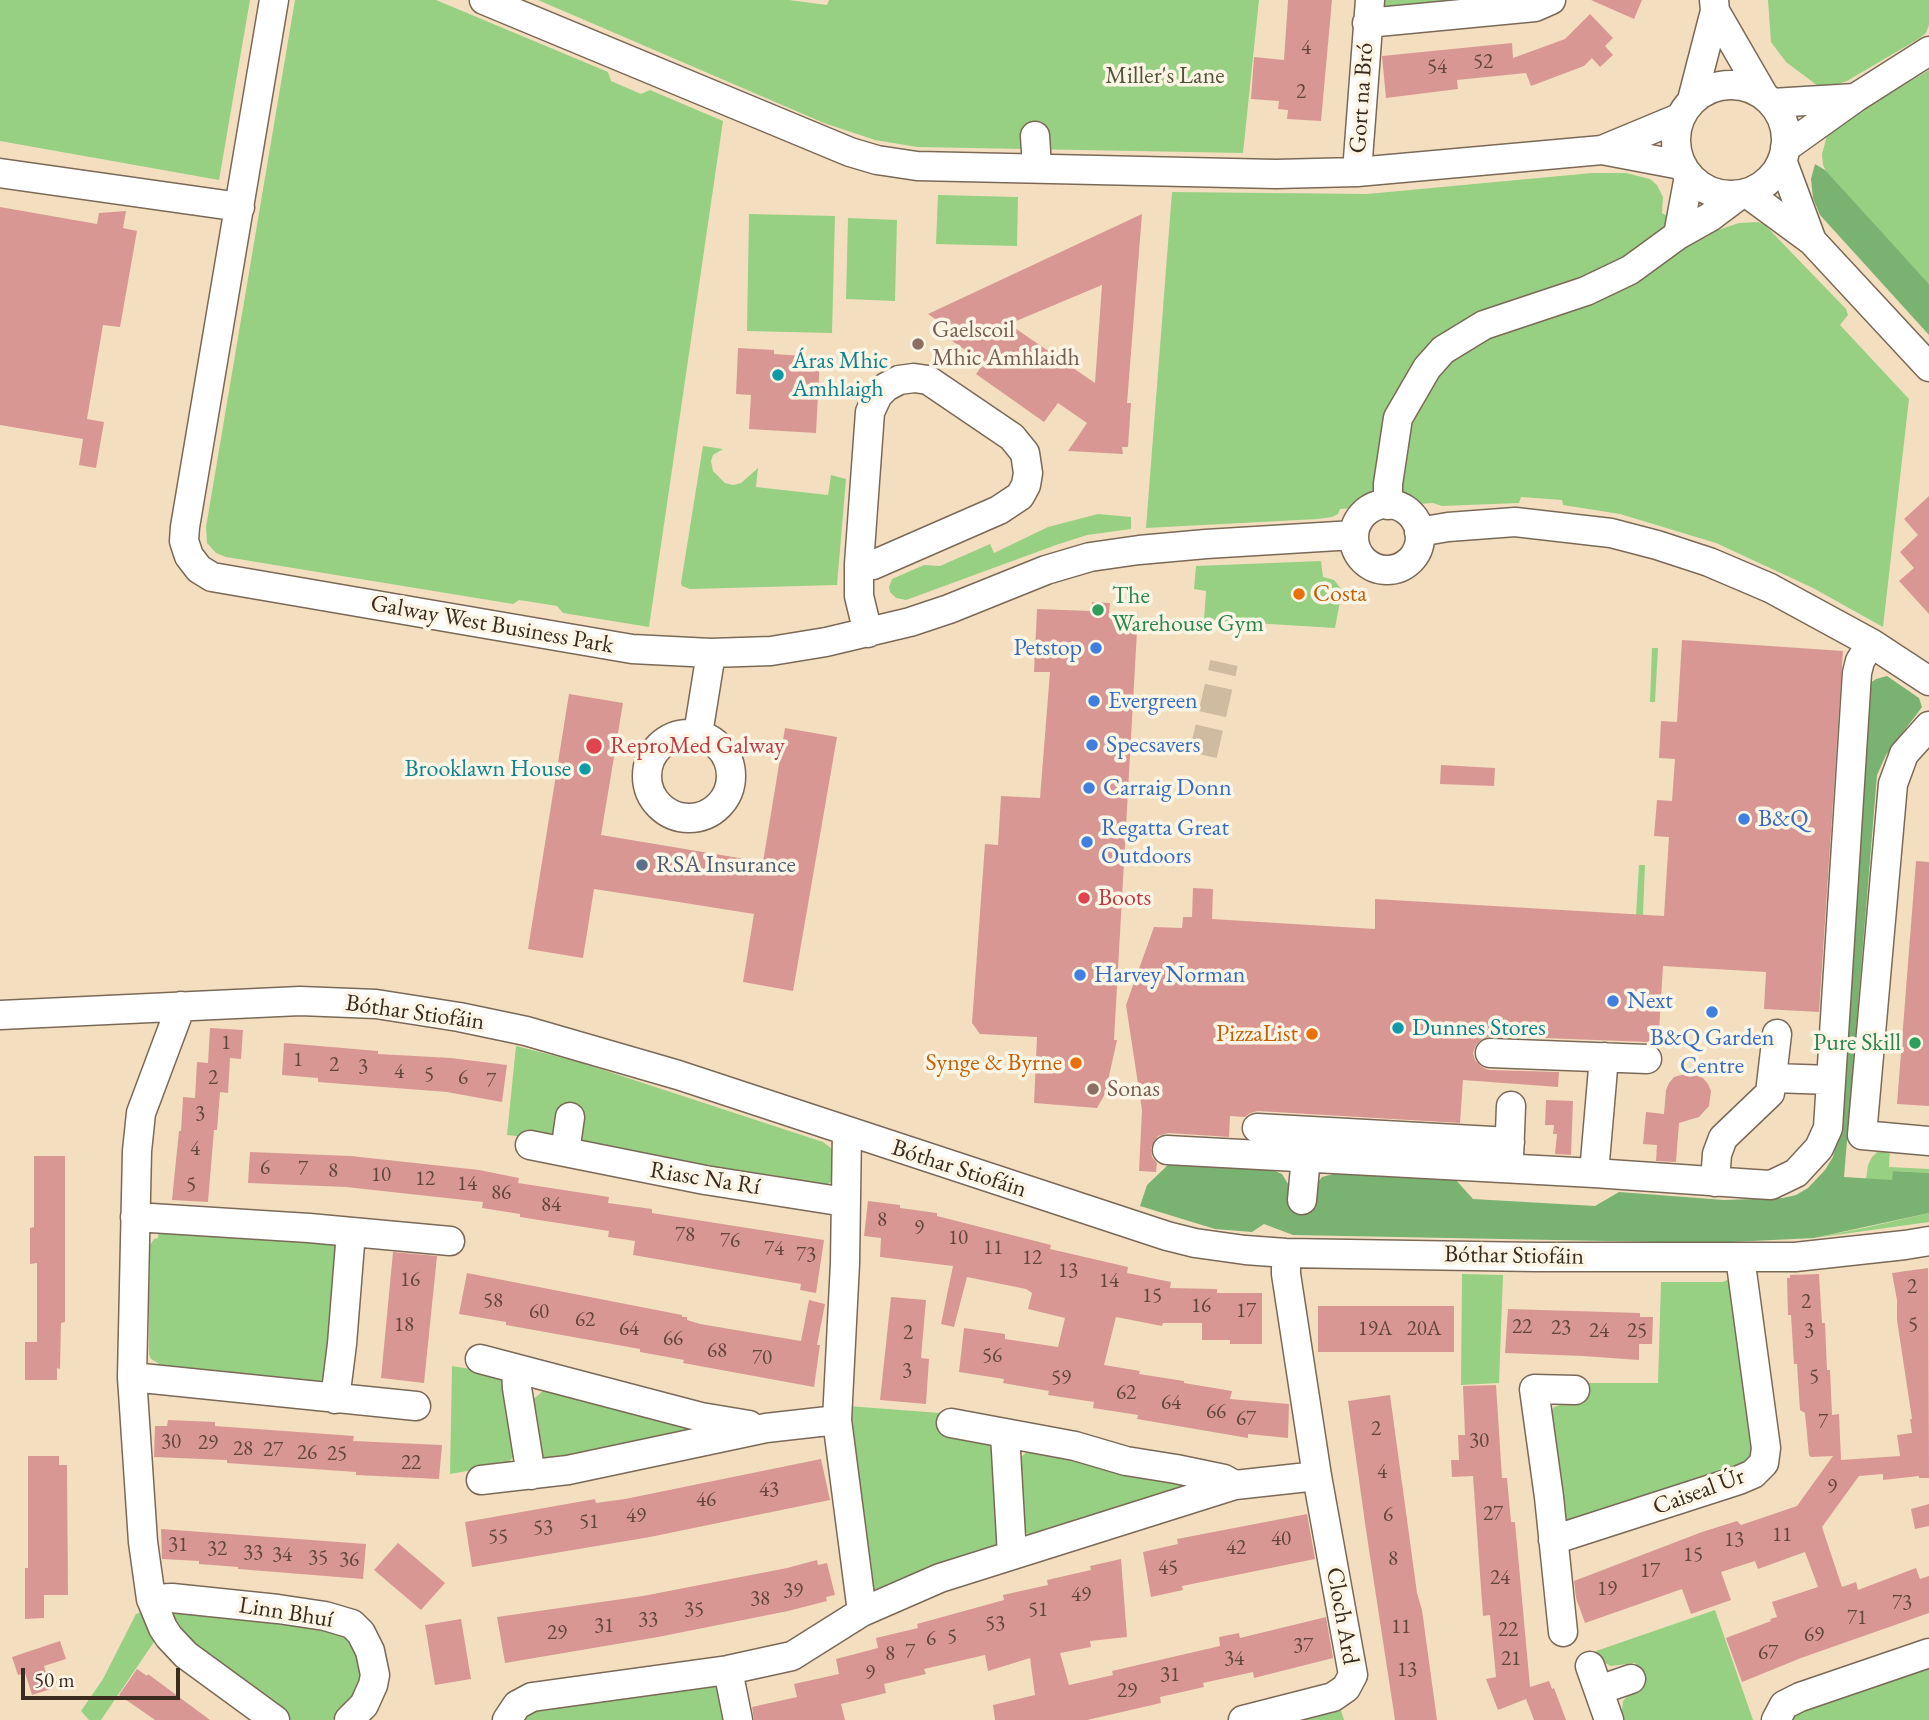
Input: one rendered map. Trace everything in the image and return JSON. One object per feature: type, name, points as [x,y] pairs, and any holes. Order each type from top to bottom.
[{"type":"street","name":"Galway West Business Park","points":[[274,0],[185,527],[184,541],[189,556],[200,569],[212,577],[632,649],[711,653],[794,648],[868,633],[949,609],[1046,570],[1090,557],[1193,545],[1354,535]]},
{"type":"street","points":[[484,0],[850,152],[877,160],[917,166],[1310,174],[1602,150],[1685,171]]},
{"type":"street","name":"Gort na Bró","points":[[1357,172],[1368,12],[1535,7],[1551,0]]},
{"type":"street","points":[[1388,505],[1388,484],[1398,418],[1427,368],[1443,350],[1485,325],[1586,291],[1630,270],[1678,235],[1763,185],[1776,171],[1784,154],[1786,132],[1781,117],[1767,99],[1715,6]]},
{"type":"street","points":[[1715,6],[1675,136],[1677,154],[1685,171],[1700,186],[1715,193],[1743,195],[1812,241],[1929,367]]},
{"type":"street","points":[[1784,154],[1855,98],[1929,51]]},
{"type":"street","points":[[1602,150],[1685,109],[1704,90],[1726,84],[1745,86],[1767,99],[1855,98]]},
{"type":"street","points":[[1035,136],[1037,167]]},
{"type":"street","points":[[1784,154],[1812,241]]},
{"type":"street","points":[[1678,235],[1685,171]]},
{"type":"street","points":[[0,173],[240,207]]},
{"type":"street","points":[[859,565],[873,565],[999,510],[1020,496],[1027,485],[1025,453],[1012,437],[928,380],[899,380],[886,387],[873,404],[866,466],[859,565],[859,596],[868,633]]},
{"type":"street","points":[[1388,505],[1405,510],[1417,524],[1419,532],[1419,543],[1409,562],[1390,570],[1379,569],[1363,559],[1357,552],[1354,535],[1365,513],[1372,508],[1388,505]]},
{"type":"street","points":[[1419,532],[1515,522],[1611,533],[1709,562],[1770,588],[1871,643],[1929,681]]},
{"type":"street","points":[[1257,1128],[1509,1155],[1594,1173],[1771,1185],[1796,1173],[1819,1148],[1828,1128],[1857,673],[1860,661],[1871,643]]},
{"type":"street","points":[[698,734],[711,653]]},
{"type":"street","points":[[1929,726],[1904,754],[1893,783],[1862,1135],[1929,1141]]},
{"type":"street","name":"Bóthar Stiofáin","points":[[0,1015],[339,1001],[459,1017],[526,1031],[678,1075],[1167,1236],[1208,1245],[1286,1253],[1740,1257],[1835,1254],[1929,1241]]},
{"type":"street","points":[[181,1006],[141,1113],[137,1151],[132,1377],[143,1542],[152,1599],[163,1628],[186,1655],[275,1720]]},
{"type":"street","points":[[1715,1182],[1717,1154],[1723,1138],[1770,1093],[1777,1034]]},
{"type":"street","points":[[1490,1053],[1647,1059]]},
{"type":"street","points":[[1594,1173],[1604,1057]]},
{"type":"street","points":[[1773,1078],[1831,1080]]},
{"type":"street","points":[[1509,1155],[1511,1106]]},
{"type":"street","points":[[565,1152],[570,1117]]},
{"type":"street","points":[[846,1131],[838,1420],[862,1612]]},
{"type":"street","name":"Riasc Na Rí","points":[[530,1145],[705,1180],[845,1202]]},
{"type":"street","points":[[1167,1150],[1306,1157],[1509,1155]]},
{"type":"street","points":[[1302,1199],[1306,1157]]},
{"type":"street","points":[[135,1217],[450,1241]]},
{"type":"street","points":[[335,1399],[351,1232]]},
{"type":"street","name":"Cloch Ard","points":[[1243,1720],[1333,1698],[1346,1688],[1353,1675],[1317,1476],[1286,1274],[1286,1253]]},
{"type":"street","name":"Caiseal Úr","points":[[1553,1540],[1740,1480],[1753,1474],[1764,1463],[1766,1448],[1740,1257]]},
{"type":"street","points":[[480,1359],[701,1417],[766,1428]]},
{"type":"street","points":[[516,1369],[531,1475]]},
{"type":"street","points":[[132,1377],[416,1406]]},
{"type":"street","points":[[1563,1632],[1534,1389],[1575,1390]]},
{"type":"street","points":[[481,1480],[568,1469],[766,1428],[838,1420]]},
{"type":"street","points":[[951,1423],[1075,1446],[1126,1461],[1224,1479],[1235,1485]]},
{"type":"street","points":[[1005,1434],[1012,1555]]},
{"type":"street","points":[[507,1720],[517,1705],[532,1697],[728,1670],[792,1656],[862,1612],[953,1574],[1235,1485],[1317,1476]]},
{"type":"street","name":"Linn Bhuí","points":[[152,1599],[172,1598],[290,1611],[325,1616],[352,1624],[361,1633],[370,1651],[374,1675],[373,1685],[364,1705],[349,1720]]},
{"type":"street","points":[[1776,1720],[1784,1705],[1800,1697],[1929,1653]]},
{"type":"street","points":[[728,1670],[738,1720]]},
{"type":"street","points":[[1609,1720],[1595,1678],[1631,1679]]},
{"type":"green space","points":[[0,0],[250,0],[219,180],[0,141]]},
{"type":"green space","points":[[295,0],[436,0],[608,72],[611,81],[641,94],[650,90],[723,121],[649,627],[563,613],[557,606],[519,600],[513,604],[226,557],[216,553],[207,543],[206,527]]},
{"type":"green space","name":"Miller's Lane","points":[[538,0],[789,0],[827,5],[829,0],[1259,0],[1243,153],[917,147],[875,140],[824,123]]},
{"type":"green space","points":[[1379,0],[1486,0],[1384,10]]},
{"type":"green space","points":[[1768,0],[1929,0],[1929,25],[1920,38],[1847,81],[1818,86],[1786,62],[1771,42]]},
{"type":"green space","points":[[1929,70],[1929,284],[1828,175],[1822,154],[1828,132],[1834,127]]},
{"type":"green space","points":[[1815,164],[1825,170],[1929,284],[1929,335],[1820,215],[1813,198],[1811,179]]},
{"type":"green space","points":[[1592,173],[1626,173],[1650,179],[1657,185],[1663,197],[1662,213],[1705,238],[1715,231],[1739,223],[1758,222],[1765,225],[1846,309],[1848,315],[1840,325],[1909,399],[1883,627],[1813,588],[1716,543],[1620,514],[1563,505],[1562,500],[1521,497],[1519,503],[1442,506],[1433,503],[1340,509],[1338,514],[1332,517],[1318,519],[1146,528],[1172,192],[1367,194]]},
{"type":"green space","points":[[938,195],[1018,197],[1017,246],[936,244]]},
{"type":"green space","points":[[749,214],[835,216],[832,333],[747,331]]},
{"type":"green space","points":[[848,218],[897,220],[895,301],[846,299]]},
{"type":"green space","points":[[703,446],[723,449],[713,455],[713,471],[725,483],[733,485],[741,483],[758,468],[756,487],[828,495],[831,475],[846,479],[837,585],[690,589],[682,586]]},
{"type":"green space","points":[[1098,514],[1131,517],[1131,529],[1087,535],[906,600],[896,598],[890,592],[892,579],[924,565],[940,566],[990,544],[994,553],[1048,527]]},
{"type":"green space","points":[[1321,561],[1323,577],[1334,580],[1342,590],[1335,628],[1204,620],[1206,591],[1194,589],[1196,566]]},
{"type":"green space","points":[[1652,648],[1658,648],[1655,702],[1650,702]]},
{"type":"green space","points":[[1887,676],[1919,698],[1922,707],[1886,755],[1877,775],[1844,1177],[1892,1180],[1893,1171],[1929,1173],[1929,1213],[1814,1238],[1711,1243],[1293,1235],[1264,1224],[1252,1232],[1215,1229],[1140,1206],[1147,1185],[1170,1163],[1268,1168],[1282,1174],[1288,1184],[1290,1209],[1314,1210],[1315,1186],[1322,1177],[1337,1173],[1455,1179],[1473,1199],[1595,1206],[1619,1192],[1724,1200],[1783,1198],[1808,1188],[1833,1157],[1839,1129],[1869,684]]},
{"type":"green space","points":[[1639,865],[1645,865],[1643,915],[1636,915]]},
{"type":"green space","points":[[516,1046],[579,1062],[823,1142],[836,1152],[833,1181],[824,1186],[800,1185],[582,1141],[578,1127],[560,1129],[553,1136],[544,1139],[507,1135]]},
{"type":"green space","points":[[1890,1147],[1889,1167],[1929,1169],[1929,1173],[1894,1171],[1892,1181],[1866,1179],[1872,1157],[1878,1151]]},
{"type":"green space","points":[[1929,1213],[1929,1222],[1814,1238],[1864,1228]]},
{"type":"green space","points":[[159,1229],[335,1244],[340,1254],[324,1378],[316,1384],[158,1370],[158,1363],[151,1359],[149,1354],[149,1300],[150,1245],[158,1238]]},
{"type":"green space","points":[[1462,1274],[1503,1275],[1499,1383],[1461,1385]]},
{"type":"green space","points":[[1729,1279],[1734,1289],[1756,1449],[1745,1469],[1576,1523],[1567,1520],[1562,1508],[1549,1415],[1554,1407],[1581,1403],[1580,1383],[1658,1383],[1661,1282],[1723,1282]]},
{"type":"green space","points":[[452,1366],[495,1373],[502,1380],[507,1398],[514,1456],[507,1464],[450,1474]]},
{"type":"green space","points":[[544,1390],[703,1428],[544,1461],[537,1456],[529,1403]]},
{"type":"green space","points":[[848,1406],[940,1413],[938,1432],[987,1442],[993,1446],[997,1545],[994,1550],[879,1590],[874,1589],[868,1583]]},
{"type":"green space","points":[[1028,1451],[1051,1453],[1129,1476],[1185,1483],[1187,1490],[1033,1537],[1025,1532],[1019,1521],[1014,1463]]},
{"type":"green space","points":[[1715,1610],[1753,1720],[1621,1720],[1623,1701],[1631,1692],[1642,1687],[1635,1663],[1611,1666],[1605,1663],[1596,1651]]},
{"type":"green space","points":[[143,1611],[156,1639],[101,1720],[89,1720],[81,1711],[103,1679],[136,1614]]},
{"type":"green space","points":[[173,1612],[335,1628],[351,1636],[364,1679],[340,1715],[332,1720],[291,1720],[192,1648],[170,1615]]},
{"type":"green space","points":[[1929,1664],[1929,1720],[1790,1720],[1794,1714]]},
{"type":"green space","points":[[713,1682],[723,1691],[728,1720],[517,1720],[523,1712]]},
{"type":"green space","points":[[1340,1707],[1344,1720],[1282,1720]]},
{"type":"building","points":[[1288,0],[1332,0],[1321,121],[1287,119],[1288,110],[1278,109],[1279,101],[1251,99],[1254,57],[1284,60]]},
{"type":"building","points":[[1591,0],[1642,0],[1634,19]]},
{"type":"building","points":[[1590,14],[1613,38],[1605,46],[1613,55],[1600,67],[1592,58],[1584,66],[1531,86],[1526,73],[1457,80],[1458,89],[1386,98],[1382,56],[1512,43],[1513,58],[1565,39]]},
{"type":"building","points":[[0,207],[97,224],[99,213],[126,211],[123,228],[137,231],[120,327],[103,325],[87,419],[104,422],[96,468],[79,465],[83,439],[0,425]]},
{"type":"building","points":[[1142,214],[1127,403],[1131,403],[1128,447],[1122,447],[1123,454],[1068,451],[1087,423],[1058,403],[1044,422],[976,374],[984,363],[945,336],[950,329],[928,314]],"holes":[[[1102,285],[1095,383],[1009,324]]]},
{"type":"building","name":"Áras Mhic Amhlaigh","points":[[738,348],[820,357],[816,433],[749,429],[751,395],[736,394]]},
{"type":"building","points":[[1929,496],[1929,614],[1899,581],[1914,568],[1900,552],[1918,535],[1904,519]]},
{"type":"building","points":[[1092,602],[1110,603],[1109,612],[1138,613],[1114,1040],[1117,1040],[1105,1094],[1097,1108],[1034,1103],[1037,1037],[980,1034],[972,1023],[985,844],[998,845],[1001,796],[1040,798],[1050,672],[1034,672],[1037,609],[1091,611]]},
{"type":"building","points":[[1682,640],[1843,651],[1819,1012],[1764,1009],[1766,972],[1663,966],[1658,1047],[1648,1042],[1491,1036],[1476,1045],[1473,1053],[1475,1060],[1482,1067],[1489,1070],[1559,1072],[1558,1087],[1463,1080],[1460,1123],[1258,1111],[1245,1117],[1230,1116],[1229,1137],[1168,1133],[1158,1136],[1151,1148],[1152,1157],[1157,1163],[1156,1172],[1139,1171],[1142,1110],[1126,1005],[1154,927],[1182,928],[1183,917],[1192,917],[1193,888],[1213,889],[1212,919],[1375,929],[1375,899],[1664,916],[1669,837],[1654,836],[1657,800],[1672,801],[1675,759],[1659,758],[1661,721],[1677,722]]},
{"type":"building","points":[[569,694],[623,703],[601,835],[763,862],[785,728],[837,737],[793,991],[743,982],[754,914],[666,900],[594,889],[583,958],[528,949]]},
{"type":"building","points":[[1441,765],[1495,768],[1494,786],[1440,784]]},
{"type":"building","name":"Pure Skill","points":[[1916,861],[1929,862],[1929,1106],[1897,1104]]},
{"type":"building","points":[[210,1028],[243,1030],[241,1059],[230,1058],[228,1093],[220,1092],[208,1202],[172,1200],[183,1097],[195,1098],[197,1062],[208,1063]]},
{"type":"building","points":[[284,1043],[507,1065],[502,1102],[447,1092],[318,1082],[318,1078],[282,1075]]},
{"type":"building","points":[[1689,1073],[1703,1078],[1708,1084],[1711,1091],[1709,1106],[1699,1117],[1679,1123],[1676,1162],[1656,1161],[1657,1145],[1643,1144],[1646,1112],[1664,1114],[1669,1083],[1674,1077]]},
{"type":"building","points":[[1546,1100],[1573,1101],[1571,1155],[1555,1154],[1557,1134],[1553,1134],[1554,1125],[1545,1125]]},
{"type":"building","points":[[250,1152],[351,1156],[479,1170],[519,1178],[518,1183],[609,1197],[608,1203],[652,1209],[652,1213],[824,1240],[816,1293],[800,1290],[801,1284],[633,1255],[635,1241],[608,1237],[609,1231],[520,1217],[520,1214],[482,1208],[483,1202],[346,1187],[248,1183]]},
{"type":"building","points":[[34,1156],[65,1156],[65,1322],[61,1323],[60,1369],[57,1368],[57,1380],[25,1380],[25,1342],[37,1342],[37,1263],[30,1264],[30,1228],[34,1227]]},
{"type":"building","points":[[868,1201],[937,1213],[937,1216],[1051,1245],[1050,1249],[1128,1267],[1127,1273],[1171,1282],[1170,1288],[1217,1289],[1217,1293],[1262,1293],[1262,1344],[1230,1344],[1230,1340],[1202,1340],[1202,1323],[1163,1323],[1162,1326],[1116,1317],[1104,1365],[1232,1391],[1230,1399],[1289,1404],[1288,1438],[1248,1434],[1248,1438],[1137,1419],[1138,1415],[1093,1408],[1094,1402],[1048,1395],[1049,1391],[1003,1383],[1004,1379],[959,1372],[964,1328],[1005,1334],[1005,1339],[1058,1347],[1065,1318],[1028,1309],[1032,1293],[1026,1289],[967,1277],[954,1327],[941,1324],[953,1266],[880,1257],[881,1238],[864,1236]]},
{"type":"building","points":[[393,1252],[437,1256],[424,1383],[381,1378]]},
{"type":"building","points":[[1928,1268],[1929,1478],[1919,1476],[1883,1480],[1883,1474],[1859,1476],[1822,1527],[1842,1587],[1856,1582],[1858,1590],[1916,1568],[1920,1579],[1929,1576],[1929,1613],[1742,1682],[1726,1638],[1777,1617],[1772,1602],[1818,1587],[1805,1552],[1758,1569],[1755,1561],[1721,1572],[1731,1600],[1691,1614],[1682,1589],[1585,1623],[1576,1598],[1574,1581],[1702,1532],[1737,1521],[1741,1525],[1797,1506],[1833,1456],[1809,1455],[1805,1413],[1800,1410],[1797,1364],[1794,1364],[1791,1315],[1788,1315],[1787,1278],[1790,1278],[1790,1275],[1819,1274],[1827,1370],[1830,1370],[1832,1415],[1839,1414],[1841,1460],[1900,1456],[1897,1435],[1912,1433],[1912,1419],[1892,1273]]},
{"type":"building","points":[[467,1273],[682,1315],[687,1317],[687,1320],[700,1324],[801,1341],[809,1300],[825,1304],[817,1345],[820,1345],[814,1387],[683,1363],[684,1360],[640,1352],[640,1349],[459,1314]]},
{"type":"building","points":[[891,1297],[926,1300],[921,1358],[929,1359],[926,1404],[880,1400]]},
{"type":"building","points":[[1318,1306],[1454,1306],[1454,1352],[1318,1352]]},
{"type":"building","points":[[1508,1309],[1640,1313],[1640,1317],[1653,1317],[1652,1344],[1639,1344],[1639,1360],[1505,1353]]},
{"type":"building","points":[[1496,1385],[1502,1478],[1507,1478],[1511,1522],[1515,1522],[1530,1687],[1549,1681],[1566,1720],[1534,1720],[1526,1699],[1498,1710],[1486,1679],[1496,1677],[1490,1615],[1483,1616],[1473,1476],[1452,1477],[1451,1460],[1459,1460],[1458,1435],[1465,1435],[1463,1386]]},
{"type":"building","points":[[1390,1395],[1437,1720],[1395,1720],[1366,1530],[1348,1401]]},
{"type":"building","points":[[168,1420],[354,1436],[353,1441],[442,1445],[439,1479],[356,1475],[356,1472],[227,1463],[227,1460],[154,1457],[155,1426],[167,1426]]},
{"type":"building","points":[[28,1456],[59,1456],[59,1465],[67,1465],[68,1595],[44,1595],[44,1618],[25,1619],[25,1568],[28,1568]]},
{"type":"building","points":[[821,1459],[830,1500],[650,1537],[472,1567],[465,1522],[595,1499],[596,1503],[625,1499]]},
{"type":"building","points":[[1929,1504],[1929,1526],[1915,1529],[1911,1509]]},
{"type":"building","points":[[1307,1514],[1315,1559],[1182,1586],[1183,1590],[1151,1597],[1143,1552],[1178,1544],[1177,1539]]},
{"type":"building","points":[[161,1529],[366,1544],[363,1579],[238,1569],[199,1564],[199,1561],[162,1559]]},
{"type":"building","points":[[398,1543],[445,1583],[421,1610],[374,1570]]},
{"type":"building","points":[[1121,1559],[1127,1637],[1090,1641],[1091,1647],[1060,1653],[1069,1685],[1113,1675],[1112,1671],[1220,1646],[1219,1637],[1239,1633],[1240,1638],[1326,1617],[1333,1658],[1254,1678],[1253,1672],[1203,1683],[1204,1687],[1160,1697],[1161,1703],[1087,1720],[995,1720],[993,1705],[1035,1695],[1030,1658],[988,1671],[985,1655],[924,1669],[926,1674],[884,1684],[886,1693],[841,1704],[845,1720],[754,1720],[752,1707],[797,1697],[794,1684],[839,1674],[836,1659],[878,1648],[876,1638],[918,1628],[917,1624],[1004,1600],[1003,1595],[1048,1585],[1047,1580],[1091,1570],[1090,1566]]},
{"type":"building","points":[[817,1560],[818,1565],[827,1563],[835,1595],[826,1597],[827,1601],[658,1637],[505,1663],[497,1617],[643,1596]]},
{"type":"building","points":[[461,1619],[471,1679],[435,1685],[425,1625]]},
{"type":"building","points":[[60,1641],[66,1659],[44,1666],[51,1689],[32,1695],[25,1673],[18,1675],[12,1657]]},
{"type":"building","points":[[137,1669],[147,1676],[148,1674],[210,1720],[155,1720],[119,1695]]},
{"type":"tunnel","points":[[1203,755],[1224,663]]},
{"type":"place","name":"Gaelscoil Mhic Amhlaidh","points":[[918,344]]},
{"type":"place","name":"Áras Mhic Amhlaigh","points":[[778,375]]},
{"type":"place","name":"Costa","points":[[1299,594]]},
{"type":"place","name":"The Warehouse Gym","points":[[1098,610]]},
{"type":"place","name":"Petstop","points":[[1096,648]]},
{"type":"place","name":"Evergreen","points":[[1094,701]]},
{"type":"place","name":"Specsavers","points":[[1092,745]]},
{"type":"place","name":"ReproMed Galway","points":[[594,746]]},
{"type":"place","name":"Brooklawn House","points":[[585,769]]},
{"type":"place","name":"Carraig Donn","points":[[1089,788]]},
{"type":"place","name":"B&Q","points":[[1744,819]]},
{"type":"place","name":"Regatta Great Outdoors","points":[[1087,842]]},
{"type":"place","name":"RSA Insurance","points":[[642,865]]},
{"type":"place","name":"Boots","points":[[1084,898]]},
{"type":"place","name":"Harvey Norman","points":[[1080,975]]},
{"type":"place","name":"Next","points":[[1613,1001]]},
{"type":"place","name":"B&Q Garden Centre","points":[[1712,1012]]},
{"type":"place","name":"Dunnes Stores","points":[[1398,1028]]},
{"type":"place","name":"PizzaList","points":[[1312,1034]]},
{"type":"place","name":"Pure Skill","points":[[1915,1043]]},
{"type":"place","name":"Synge & Byrne","points":[[1076,1063]]},
{"type":"place","name":"Sonas","points":[[1093,1089]]}]
